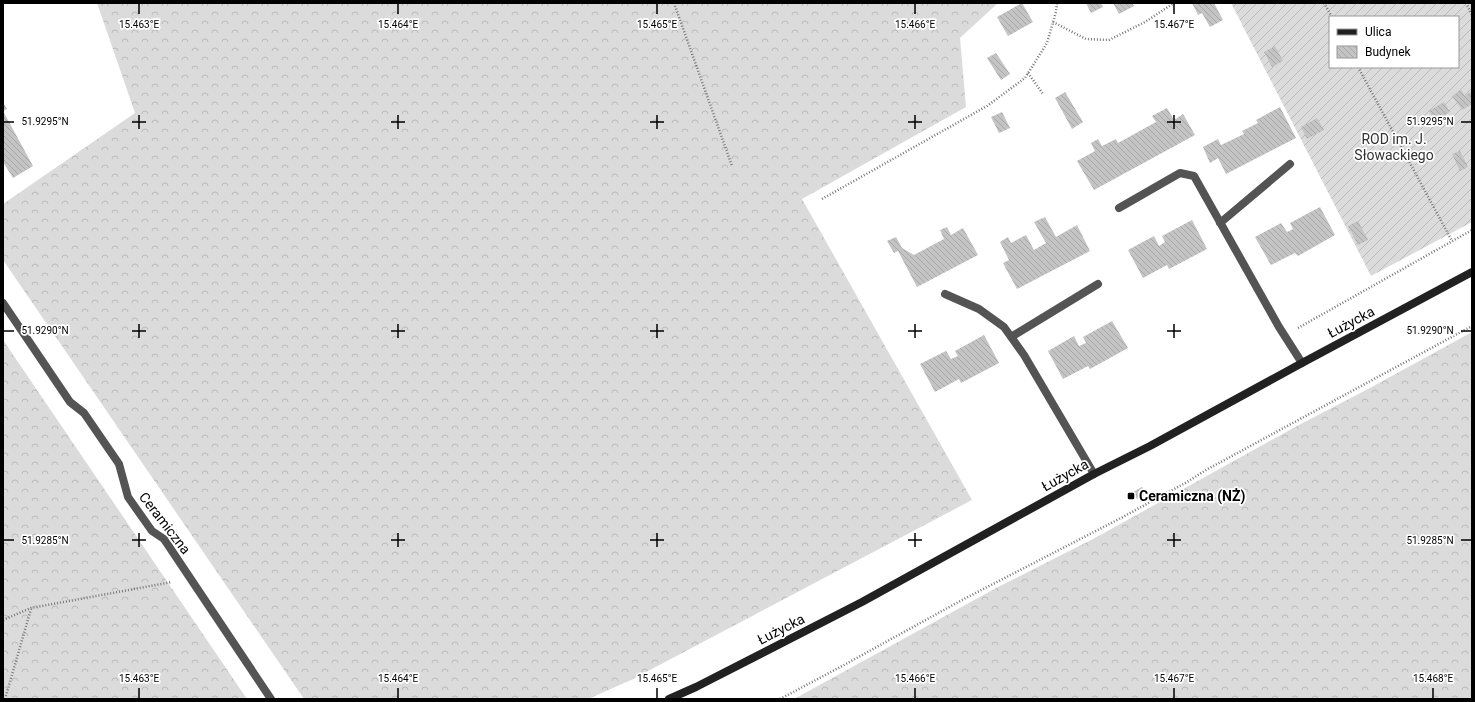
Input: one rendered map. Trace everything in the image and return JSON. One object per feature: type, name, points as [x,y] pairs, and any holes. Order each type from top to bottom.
[{"type":"main road","name":"Łużycka","points":[[670,699],[862,602],[1094,474],[1150,446],[1472,272]]},
{"type":"street","points":[[1220,222],[1290,164]]},
{"type":"street","points":[[1119,208],[1180,173],[1194,176],[1284,336],[1302,363]]},
{"type":"street","points":[[1011,337],[1098,284]]},
{"type":"street","points":[[945,294],[979,309],[1004,327],[1024,355],[1094,474]]},
{"type":"street","name":"Ceramiczna","points":[[3,303],[70,402],[84,413],[120,464],[128,497],[152,531],[164,539],[271,699]]},
{"type":"path","points":[[674,3],[732,166]]},
{"type":"path","points":[[822,199],[987,106],[1025,78],[1047,43],[1056,12],[1057,3]]},
{"type":"path","points":[[1053,22],[1086,39],[1109,40],[1145,22],[1174,3]]},
{"type":"path","points":[[1324,3],[1331,16]]},
{"type":"path","points":[[1466,3],[1472,15]]},
{"type":"path","points":[[1359,68],[1452,241]]},
{"type":"path","points":[[1028,73],[1043,94]]},
{"type":"path","points":[[1284,336],[1472,230]]},
{"type":"path","points":[[780,699],[962,600],[1187,482],[1206,470],[1472,326]]},
{"type":"path","points":[[3,620],[31,608],[191,579]]},
{"type":"path","points":[[5,699],[31,608]]},
{"type":"green space","points":[[97,3],[998,3],[960,38],[966,107],[802,199],[972,500],[631,680],[588,699],[304,699],[3,260],[3,204],[135,113]]},
{"type":"green space","name":"ROD im. J. Słowackiego","points":[[1231,3],[1472,3],[1472,222],[1371,276]]},
{"type":"green space","points":[[1472,332],[1472,699],[794,699],[998,587],[1095,538],[1297,426]]},
{"type":"green space","points":[[3,340],[247,699],[3,699]]},
{"type":"building","points":[[1022,3],[1033,22],[1008,36],[997,17]]},
{"type":"building","points":[[1086,3],[1101,3],[1103,7],[1091,13]]},
{"type":"building","points":[[1113,3],[1132,3],[1134,6],[1119,14]]},
{"type":"building","points":[[1192,3],[1214,3],[1223,20],[1210,27],[1202,13],[1198,15]]},
{"type":"building","points":[[1275,46],[1283,61],[1272,67],[1264,52]]},
{"type":"building","points":[[996,53],[1010,74],[1001,80],[987,58]]},
{"type":"building","points":[[1461,90],[1465,96],[1470,92],[1472,96],[1472,104],[1462,110],[1452,96]]},
{"type":"building","points":[[1065,92],[1083,122],[1072,129],[1055,98]]},
{"type":"building","points":[[3,102],[7,109],[3,111]]},
{"type":"building","points":[[1444,102],[1450,112],[1434,120],[1429,111]]},
{"type":"building","points":[[1280,107],[1296,138],[1226,174],[1218,158],[1210,163],[1203,147],[1218,139],[1221,145],[1244,134],[1242,131],[1258,123],[1256,120]]},
{"type":"building","points":[[1167,108],[1174,120],[1183,114],[1195,135],[1094,190],[1077,161],[1095,151],[1091,143],[1098,139],[1102,146],[1116,139],[1118,143],[1156,122],[1152,116]]},
{"type":"building","points":[[3,111],[33,166],[13,178],[3,162]]},
{"type":"building","points":[[1002,112],[1010,128],[999,133],[991,117]]},
{"type":"building","points":[[1317,118],[1324,130],[1307,139],[1301,127]]},
{"type":"building","points":[[1460,151],[1468,167],[1460,171],[1452,154]]},
{"type":"building","points":[[1320,207],[1335,235],[1298,256],[1295,253],[1271,265],[1255,237],[1281,223],[1287,232],[1293,229],[1290,223]]},
{"type":"building","points":[[1045,217],[1056,237],[1077,225],[1090,251],[1017,289],[1003,263],[1009,260],[1000,242],[1008,237],[1011,243],[1026,235],[1034,250],[1046,243],[1034,222]]},
{"type":"building","points":[[1192,220],[1207,249],[1169,269],[1167,265],[1143,278],[1128,250],[1154,236],[1159,246],[1165,242],[1162,236]]},
{"type":"building","points":[[1358,221],[1368,240],[1358,245],[1348,226]]},
{"type":"building","points":[[947,227],[951,235],[963,228],[978,255],[917,287],[898,251],[894,253],[887,241],[896,237],[902,248],[914,255],[944,239],[940,230]]},
{"type":"building","points":[[1112,321],[1128,348],[1090,369],[1088,366],[1063,379],[1048,351],[1074,336],[1079,346],[1086,343],[1083,337]]},
{"type":"building","points":[[984,335],[999,363],[961,383],[959,379],[935,392],[920,364],[946,351],[951,359],[958,356],[955,351]]},
{"type":"building","points":[[1142,487],[1146,494],[1137,499],[1133,492]]},
{"type":"place","name":"Ceramiczna (NŻ)","points":[[1131,496]]}]
